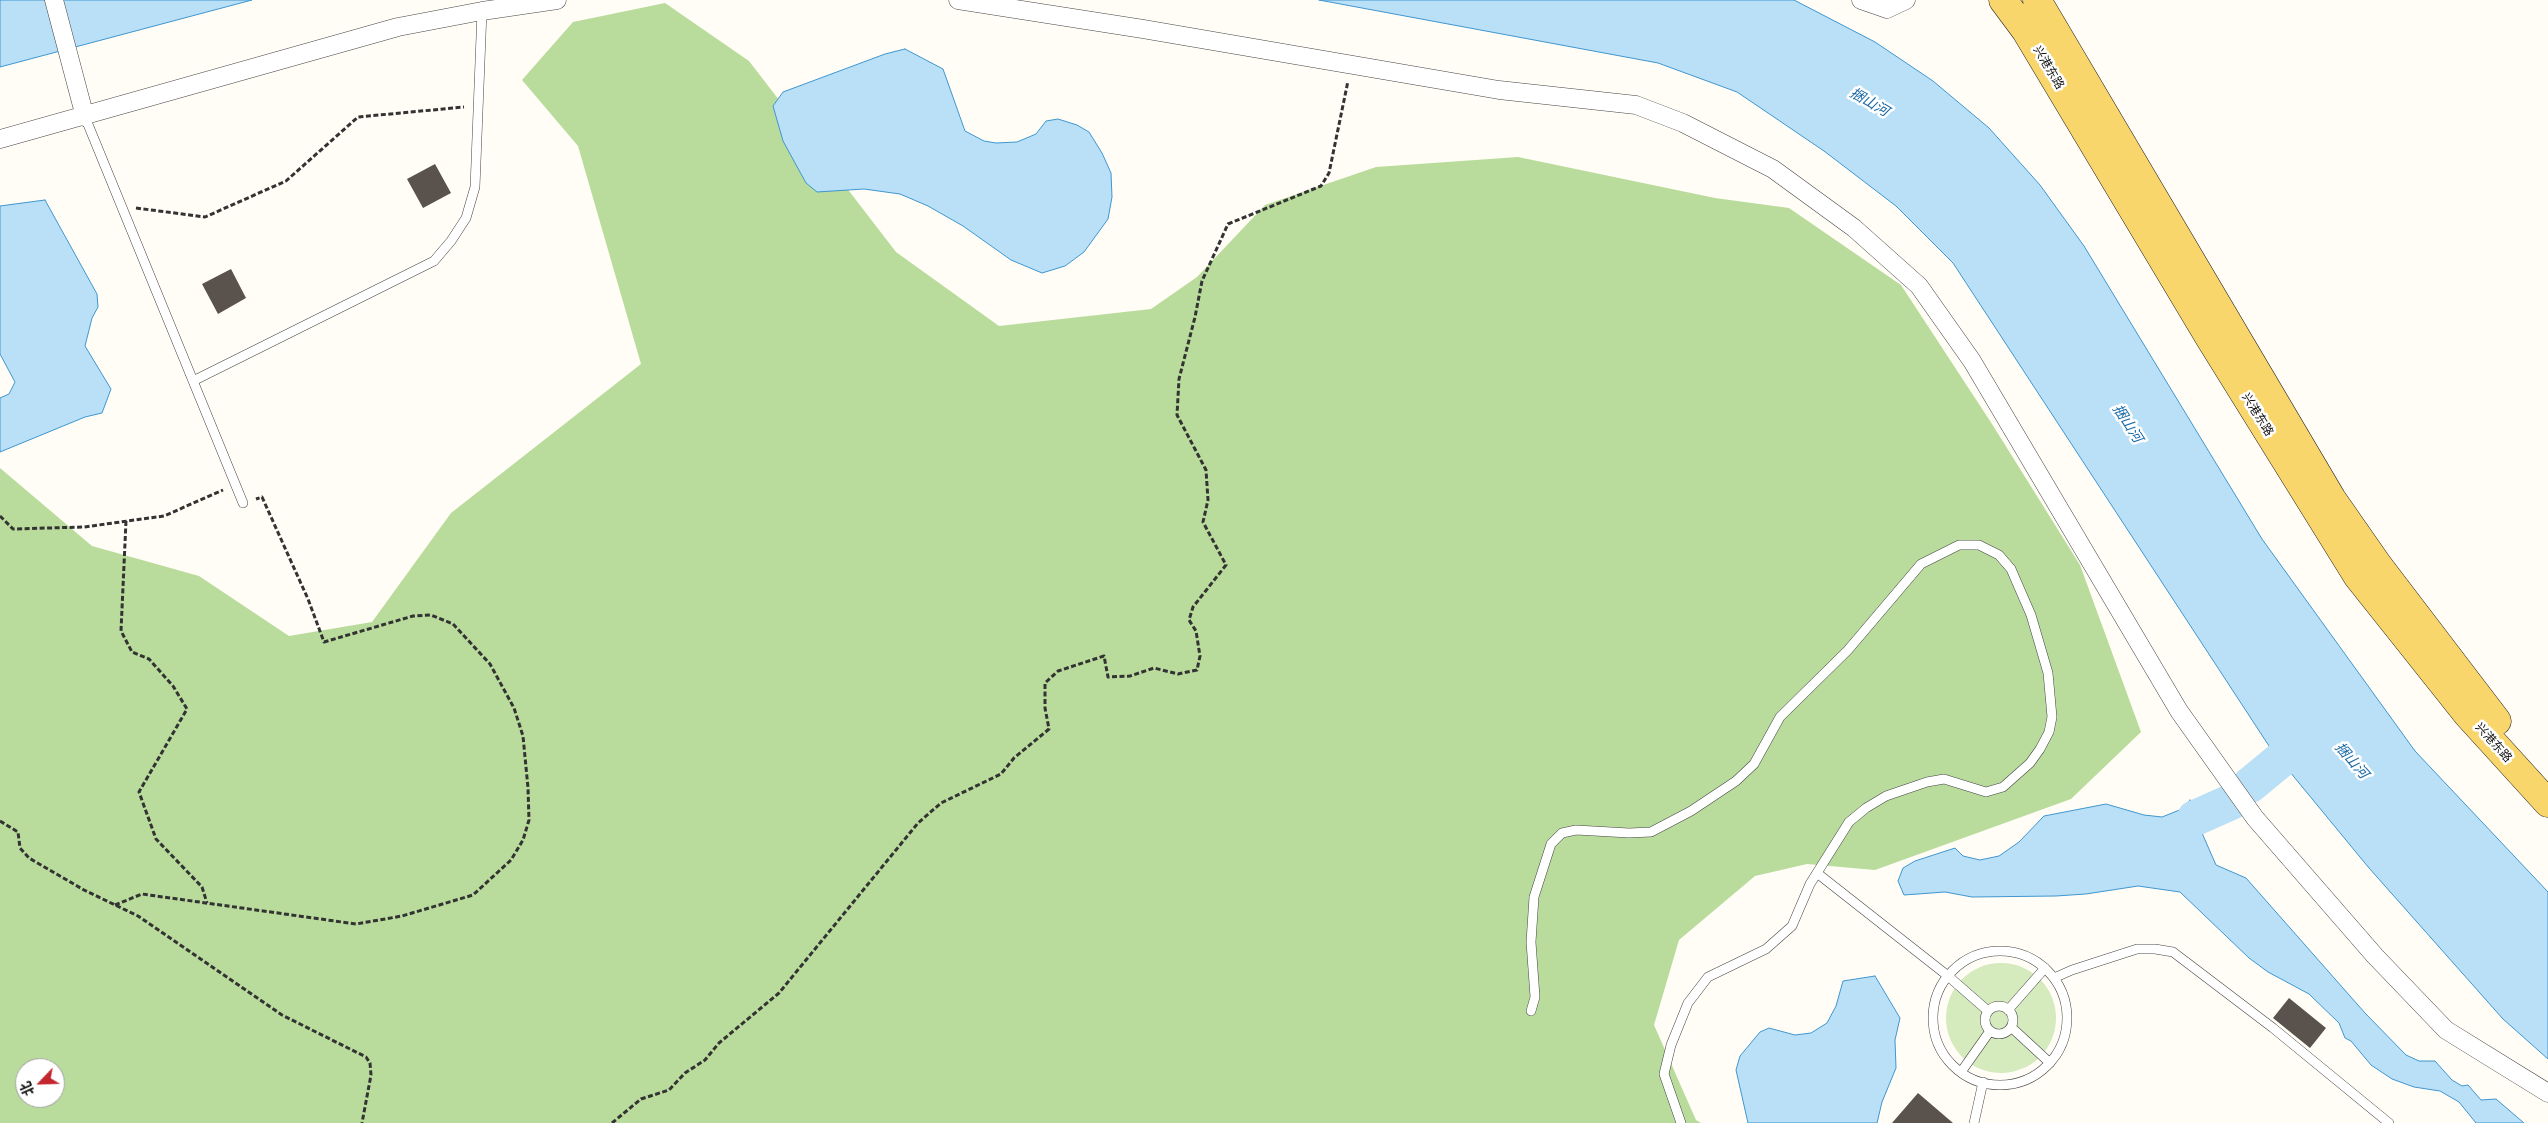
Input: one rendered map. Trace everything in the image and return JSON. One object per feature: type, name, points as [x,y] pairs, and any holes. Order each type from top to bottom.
[{"type":"main road","name":"兴港东路","points":[[2003,0],[2026,31],[2209,337],[2358,577],[2467,714],[2548,803]]},
{"type":"main road","name":"兴港东路","points":[[2037,0],[2332,500],[2378,565],[2493,717],[2548,775]]},
{"type":"street","points":[[54,0],[85,117]]},
{"type":"street","points":[[0,139],[85,117],[398,27],[482,11],[557,0]]},
{"type":"street","points":[[958,0],[1143,29],[1499,90],[1636,105],[1683,123],[1773,169],[1854,228],[1919,286],[1972,361],[2178,711],[2255,818],[2375,956],[2446,1030],[2548,1093]]},
{"type":"street","points":[[1861,0],[1887,9],[1906,0]]},
{"type":"lane","points":[[193,381],[434,261],[451,241],[466,218],[475,187],[482,11]]},
{"type":"lane","points":[[85,117],[243,503]]},
{"type":"lane","points":[[1531,1011],[1535,997],[1530,942],[1534,897],[1551,844],[1562,833],[1576,830],[1629,833],[1650,832],[1691,811],[1736,781],[1754,764],[1780,717],[1848,650],[1921,564],[1959,545],[1979,546],[2000,555],[2012,569],[2028,608],[2048,673],[2052,717],[2049,732],[2040,749],[2030,763],[2002,787],[1986,792],[1944,779],[1927,782],[1886,796],[1866,808],[1849,822],[1817,872],[1792,926],[1778,940],[1746,960],[1708,977],[1688,1003],[1671,1045],[1664,1074],[1681,1123]]},
{"type":"lane","points":[[1817,872],[1948,976],[1988,1011]]},
{"type":"lane","points":[[2054,978],[2072,970],[2137,949],[2174,952],[2273,1028],[2389,1123]]},
{"type":"lane","points":[[1992,951],[2013,952],[2034,960],[2045,968],[2063,993],[2068,1015],[2065,1037],[2050,1063],[2039,1074],[2018,1083],[1996,1086],[1974,1080],[1961,1072],[1942,1051],[1934,1030],[1934,1008],[1940,988],[1948,976],[1971,957],[1992,951]]},
{"type":"lane","points":[[2008,1010],[2045,968]]},
{"type":"lane","points":[[1996,1006],[2008,1010],[2013,1018],[2011,1028],[2004,1034],[1990,1031],[1985,1023],[1988,1011],[1996,1006]]},
{"type":"lane","points":[[2011,1028],[2050,1063]]},
{"type":"lane","points":[[1961,1072],[1990,1031]]},
{"type":"lane","points":[[1974,1123],[1983,1082]]},
{"type":"path","points":[[612,1123],[641,1099],[669,1090],[685,1073],[705,1060],[719,1043],[779,994],[918,823],[941,803],[1001,774],[1014,758],[1049,728],[1045,708],[1045,683],[1058,671],[1104,656],[1108,677],[1130,676],[1154,668],[1178,674],[1197,670],[1200,656],[1196,631],[1190,620],[1191,613],[1193,607],[1226,565],[1203,522],[1208,500],[1206,470],[1177,414],[1179,378],[1202,281],[1228,224],[1322,186],[1329,172],[1351,66]]},
{"type":"path","points":[[122,206],[205,217],[286,181],[358,117],[465,107]]},
{"type":"path","points":[[0,516],[13,528],[84,527],[164,516],[235,484]]},
{"type":"path","points":[[115,905],[142,894],[356,924],[402,916],[473,895],[511,860],[523,840],[528,820],[526,760],[523,736],[517,717],[490,664],[453,624],[432,615],[413,616],[324,642],[308,598],[262,497],[243,503]]},
{"type":"path","points":[[126,521],[121,632],[132,652],[149,659],[173,686],[187,709],[139,792],[156,839],[202,887],[207,903]]},
{"type":"path","points":[[0,821],[18,832],[20,848],[29,858],[58,876],[138,916],[282,1014],[366,1057],[370,1063],[371,1075],[362,1123]]},
{"type":"green space","points":[[665,3],[749,61],[896,252],[999,326],[1151,309],[1197,277],[1265,205],[1376,167],[1518,157],[1715,198],[1789,208],[1901,285],[1992,424],[2080,565],[2141,732],[2071,799],[1875,870],[1807,864],[1755,876],[1679,940],[1654,1025],[1696,1120],[1701,1123],[0,1123],[0,468],[92,546],[199,576],[289,636],[372,622],[451,513],[641,364],[578,146],[522,80],[573,22]]},
{"type":"green space","points":[[2001,963],[2012,964],[2022,968],[2040,979],[2051,997],[2055,1007],[2055,1029],[2051,1039],[2040,1057],[2022,1068],[2012,1072],[2001,1073],[1990,1072],[1980,1068],[1962,1057],[1951,1039],[1947,1029],[1946,1018],[1947,1007],[1951,997],[1962,979],[1980,968],[1990,964]]},
{"type":"water","points":[[0,0],[252,0],[0,67]]},
{"type":"water","name":"捆山河","points":[[1319,0],[1794,0],[1875,42],[1933,81],[1989,128],[2040,185],[2084,246],[2262,539],[2415,751],[2548,892],[2548,1059],[2503,1019],[2369,868],[2271,749],[1953,263],[1896,206],[1824,151],[1737,92],[1658,63]]},
{"type":"water","points":[[905,49],[943,69],[965,131],[984,141],[996,143],[1017,142],[1036,134],[1046,121],[1058,119],[1077,125],[1089,132],[1102,153],[1111,173],[1112,197],[1108,219],[1084,252],[1065,266],[1042,273],[1011,260],[963,226],[928,206],[900,194],[864,189],[817,192],[806,183],[783,141],[773,106],[783,92],[885,54]]},
{"type":"water","points":[[45,200],[97,294],[98,307],[92,318],[85,346],[111,389],[102,413],[85,417],[0,452],[0,398],[9,394],[15,382],[0,354],[0,206]]},
{"type":"water","points":[[2190,800],[2208,824],[2202,833],[2216,865],[2246,878],[2365,1013],[2406,1055],[2419,1061],[2435,1061],[2452,1080],[2462,1086],[2468,1085],[2481,1100],[2496,1099],[2524,1123],[2476,1123],[2459,1102],[2440,1091],[2414,1087],[2392,1079],[2371,1065],[2351,1041],[2345,1038],[2339,1023],[2309,994],[2268,972],[2249,958],[2180,892],[2138,886],[2086,894],[2056,896],[1972,897],[1945,892],[1904,895],[1898,881],[1903,868],[1915,861],[1955,848],[1963,856],[1980,860],[1999,856],[2019,842],[2044,816],[2106,804],[2144,815],[2162,817],[2182,809]]},
{"type":"water","points":[[1875,976],[1900,1018],[1895,1040],[1896,1068],[1882,1102],[1877,1123],[1748,1123],[1736,1070],[1740,1056],[1760,1032],[1769,1028],[1795,1035],[1811,1033],[1827,1023],[1836,1006],[1843,981]]},
{"type":"building","points":[[435,164],[451,193],[423,208],[407,179]]},
{"type":"building","points":[[231,269],[246,298],[218,314],[202,284]]},
{"type":"building","points":[[2289,998],[2326,1028],[2310,1048],[2273,1018]]},
{"type":"building","points":[[1918,1093],[1953,1123],[1892,1123]]},
{"type":"waterway","points":[[2250,785],[2318,729]]},
{"type":"waterway","points":[[2195,818],[2231,802]]}]
